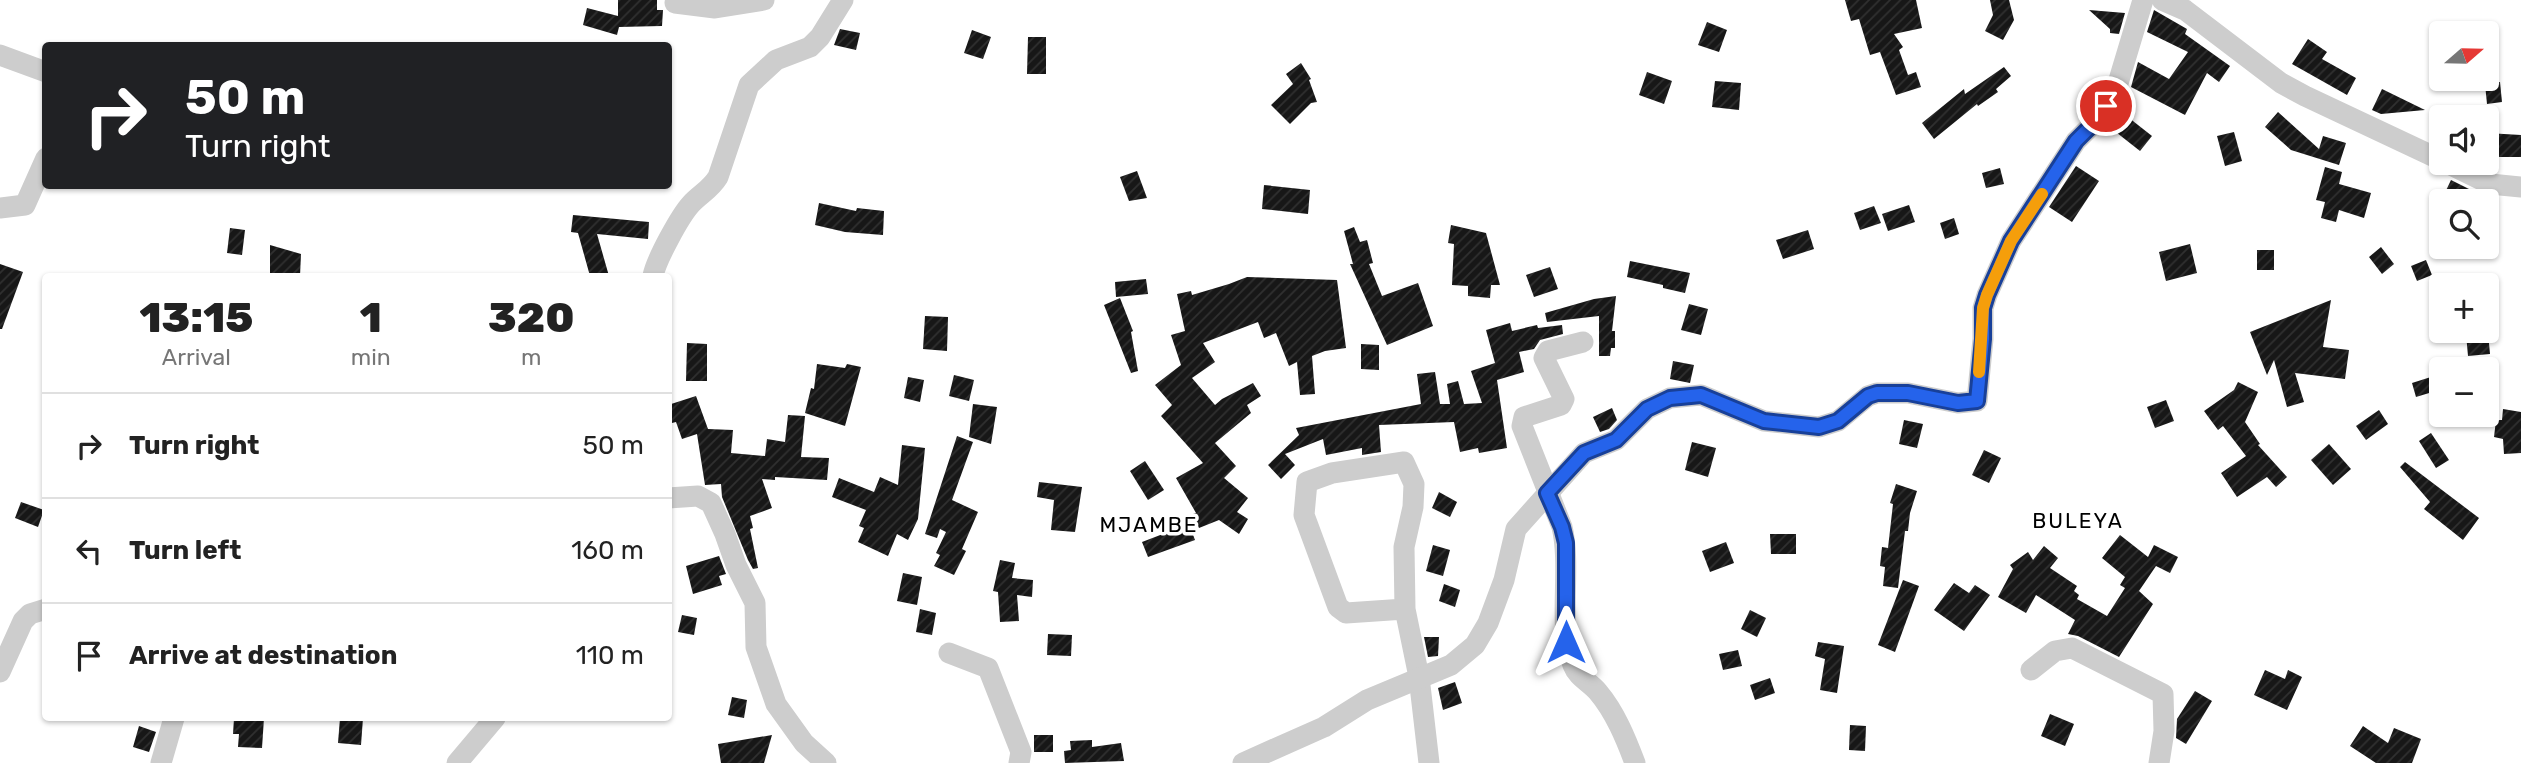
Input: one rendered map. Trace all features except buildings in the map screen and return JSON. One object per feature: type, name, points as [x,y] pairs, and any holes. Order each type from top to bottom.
[{"type":"street","points":[[675,4],[715,8],[764,0]]},
{"type":"street","points":[[654,273],[659,258],[686,210],[695,199],[711,188],[718,177],[749,85],[776,60],[810,47],[820,37],[843,0]]},
{"type":"street","points":[[1243,763],[1324,727],[1367,700],[1451,665],[1463,656],[1479,639],[1497,601],[1513,534],[1584,453],[1616,440],[1641,413],[1670,398],[1701,395],[1764,421],[1819,427],[1838,421],[1868,396],[1877,393],[1908,393],[1958,403],[1977,401],[1983,308],[1987,295],[2011,241],[2076,141],[2095,122],[2116,90],[2143,0]]},
{"type":"street","points":[[2162,0],[2185,10],[2281,83],[2429,154]]},
{"type":"street","points":[[0,55],[42,71]]},
{"type":"street","points":[[0,208],[24,205],[42,167]]},
{"type":"street","points":[[2472,175],[2490,184],[2521,187]]},
{"type":"street","points":[[1583,342],[1548,351],[1544,358],[1564,399],[1561,405],[1524,417],[1522,426],[1566,543],[1566,642],[1573,666],[1607,703],[1635,763]]},
{"type":"street","points":[[1405,608],[1346,612],[1338,607],[1304,515],[1307,482],[1332,473],[1404,462],[1415,484],[1413,508],[1404,547],[1405,608],[1419,677],[1429,763]]},
{"type":"street","points":[[672,498],[698,496],[711,503],[755,603],[757,647],[776,704],[804,743],[826,763]]},
{"type":"street","points":[[0,672],[23,621],[30,614],[42,610]]},
{"type":"street","points":[[2031,670],[2055,651],[2072,648],[2163,694],[2164,731],[2159,763]]},
{"type":"street","points":[[949,653],[988,668],[1021,752],[1019,763]]},
{"type":"street","points":[[161,763],[173,721]]},
{"type":"street","points":[[457,763],[492,721]]},
{"type":"slow traffic","points":[[1979,372],[1983,308],[1987,295],[2011,241],[2042,194]]},
{"type":"district","name":"BULEYA","points":[[2078,520]]},
{"type":"district","name":"MJAMBE","points":[[1149,524]]},
{"type":"route","points":[[1566,642],[1566,543],[1547,493],[1584,453],[1616,440],[1647,409],[1670,398],[1686,395],[1701,395],[1764,421],[1819,427],[1838,421],[1868,396],[1877,393],[1908,393],[1958,403],[1977,401],[1983,308],[1987,295],[2011,241],[2076,141],[2106,106]]}]
